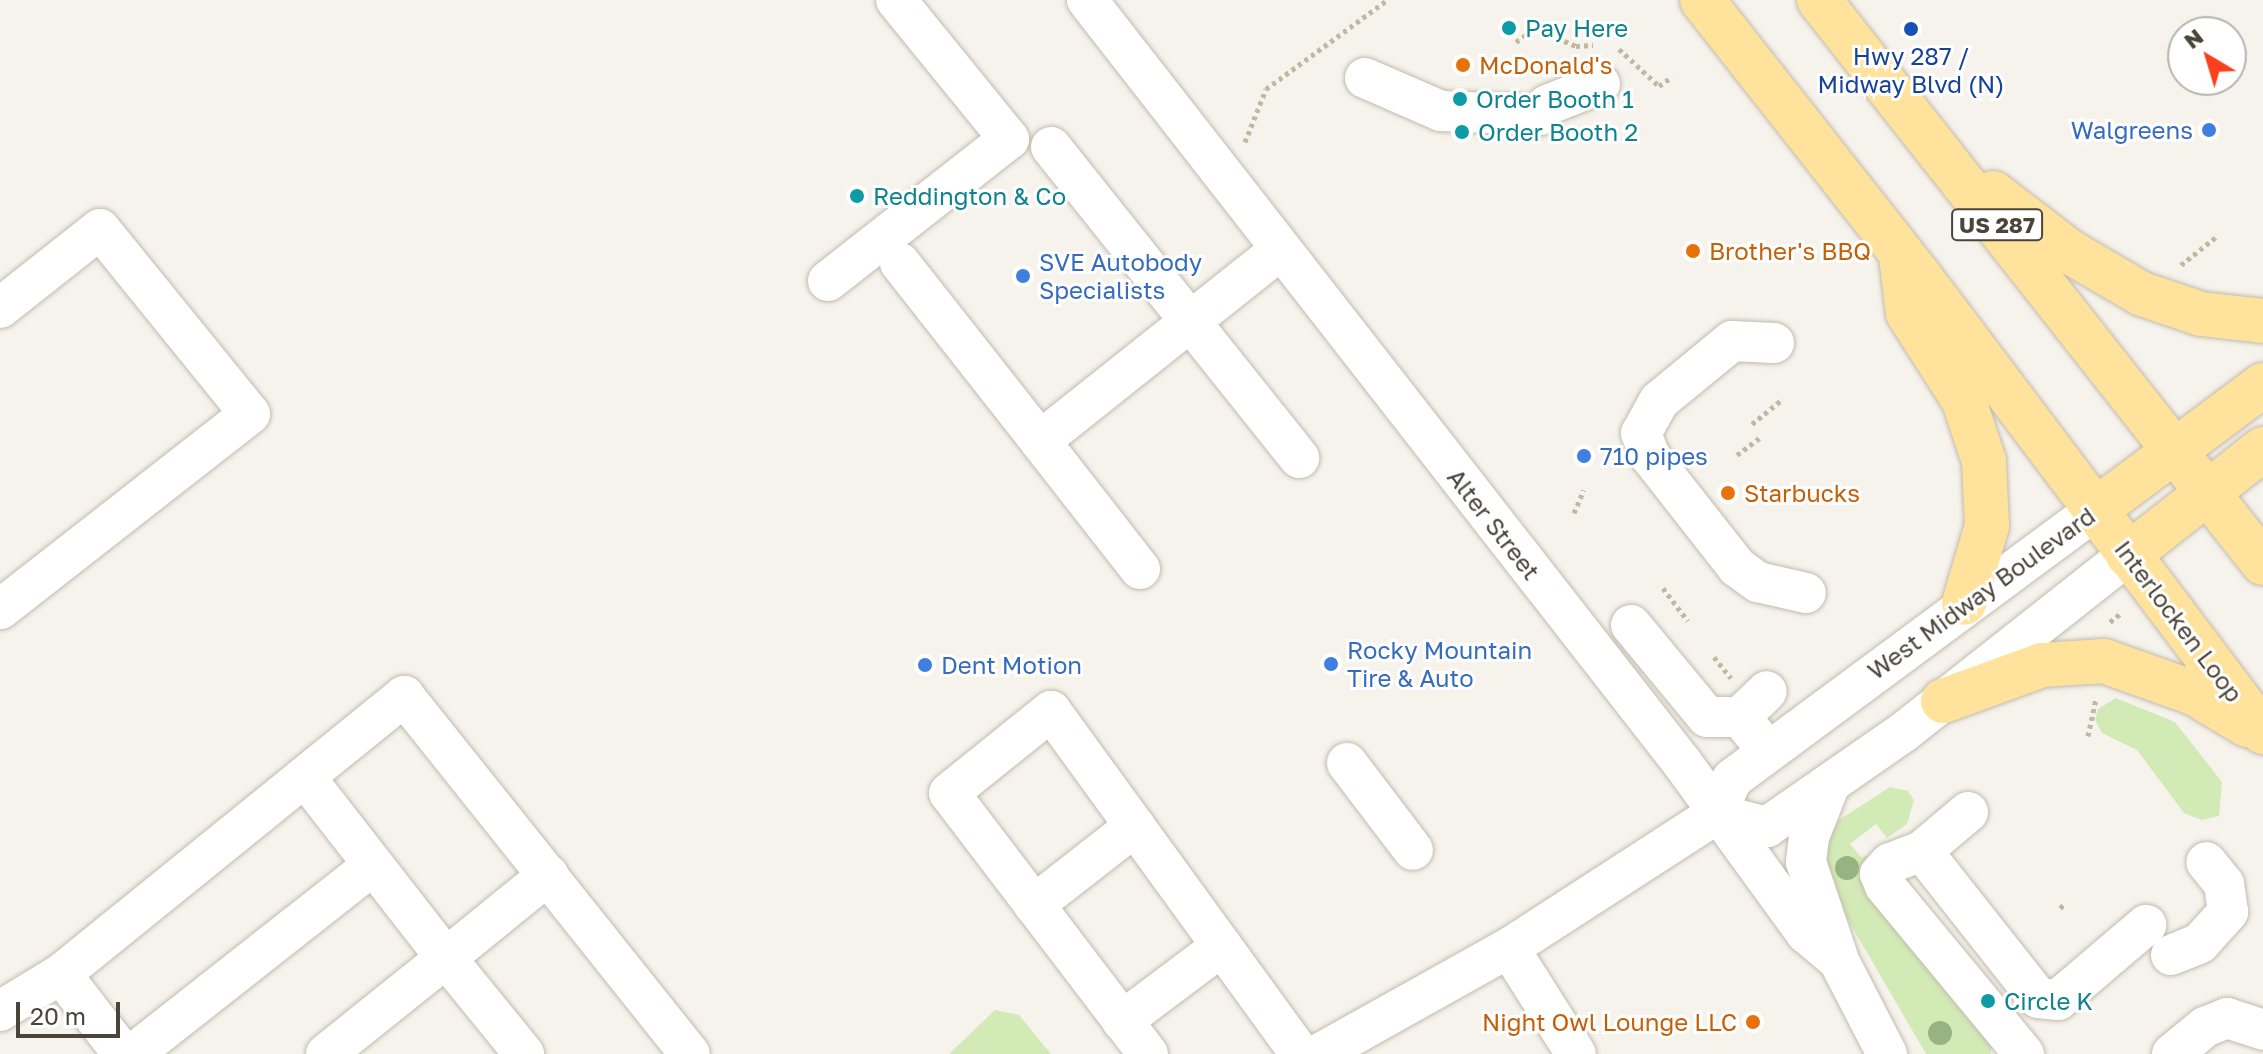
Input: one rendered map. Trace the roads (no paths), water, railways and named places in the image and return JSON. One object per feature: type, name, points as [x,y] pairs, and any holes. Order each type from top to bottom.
[{"type":"main road","name":"Interlocken Loop","points":[[1702,0],[1901,254],[2263,735]]},
{"type":"main road","name":"US 287","points":[[1819,0],[2263,563]]},
{"type":"main road","points":[[1921,129],[2029,222],[2104,274],[2173,305],[2235,321],[2263,321]]},
{"type":"main road","points":[[1901,254],[1908,313],[1964,401],[1984,461],[1987,526],[1964,603]]},
{"type":"main road","name":"West Midway Boulevard","points":[[2094,511],[2263,385]]},
{"type":"main road","points":[[2128,555],[2263,449]]},
{"type":"main road","points":[[1943,701],[2042,665],[2104,661],[2194,693],[2226,708],[2263,735]]},
{"type":"street","points":[[828,281],[1009,139],[896,0]]},
{"type":"street","name":"Alter Street","points":[[1090,1],[1209,162],[1683,764],[1716,814],[1806,933],[1839,961],[1887,1054]]},
{"type":"street","points":[[1365,78],[1441,111],[1543,110],[1600,84]]},
{"type":"street","points":[[1051,147],[1299,458]]},
{"type":"street","points":[[0,308],[100,229],[250,414],[0,609]]},
{"type":"street","points":[[1040,441],[1279,251]]},
{"type":"street","points":[[900,263],[1140,569]]},
{"type":"street","points":[[1774,343],[1732,341],[1659,401],[1641,433],[1650,456],[1737,567],[1758,582],[1806,593]]},
{"type":"street","name":"West Midway Boulevard","points":[[1716,814],[1732,779],[1964,603],[2094,511]]},
{"type":"street","points":[[1319,1054],[1509,948],[1716,814],[1767,827],[1943,701],[2128,555]]},
{"type":"street","points":[[1631,625],[1707,717],[1747,697],[1768,751]]},
{"type":"street","points":[[0,1011],[61,974],[404,696],[690,1054]]},
{"type":"street","points":[[1148,1054],[949,793],[1051,711],[1300,1054]]},
{"type":"street","points":[[1347,763],[1413,850]]},
{"type":"street","points":[[305,777],[524,1054]]},
{"type":"street","points":[[1830,784],[1809,837],[1806,862],[1839,961]]},
{"type":"street","points":[[1968,812],[1922,851],[1890,863],[1880,874],[1885,886],[2024,1054]]},
{"type":"street","points":[[1034,905],[1135,826]]},
{"type":"street","points":[[1922,851],[2038,998],[2058,1000],[2146,925]]},
{"type":"street","points":[[2171,955],[2200,943],[2228,912],[2224,884],[2206,862]]},
{"type":"street","points":[[133,1054],[373,865]]},
{"type":"street","points":[[326,1054],[548,875]]},
{"type":"street","points":[[1122,1021],[1222,946]]},
{"type":"street","points":[[1509,948],[1576,1054]]},
{"type":"street","points":[[61,974],[123,1054]]},
{"type":"street","points":[[2172,1054],[2205,1027],[2227,1018],[2263,1030]]},
{"type":"place","name":"Pay Here","points":[[1509,28]]},
{"type":"place","name":"Hwy 287 / Midway Blvd (N)","points":[[1911,29]]},
{"type":"place","name":"McDonald's","points":[[1463,65]]},
{"type":"place","name":"Order Booth 1","points":[[1460,99]]},
{"type":"place","name":"Walgreens","points":[[2209,130]]},
{"type":"place","name":"Order Booth 2","points":[[1462,132]]},
{"type":"place","name":"Reddington & Co","points":[[857,196]]},
{"type":"place","name":"Brother's BBQ","points":[[1693,251]]},
{"type":"place","name":"SVE Autobody Specialists","points":[[1023,276]]},
{"type":"place","name":"710 pipes","points":[[1584,456]]},
{"type":"place","name":"Starbucks","points":[[1728,493]]},
{"type":"place","name":"Rocky Mountain Tire & Auto","points":[[1331,664]]},
{"type":"place","name":"Dent Motion","points":[[925,665]]},
{"type":"place","name":"Circle K","points":[[1988,1001]]},
{"type":"place","name":"Night Owl Lounge LLC","points":[[1753,1022]]}]
